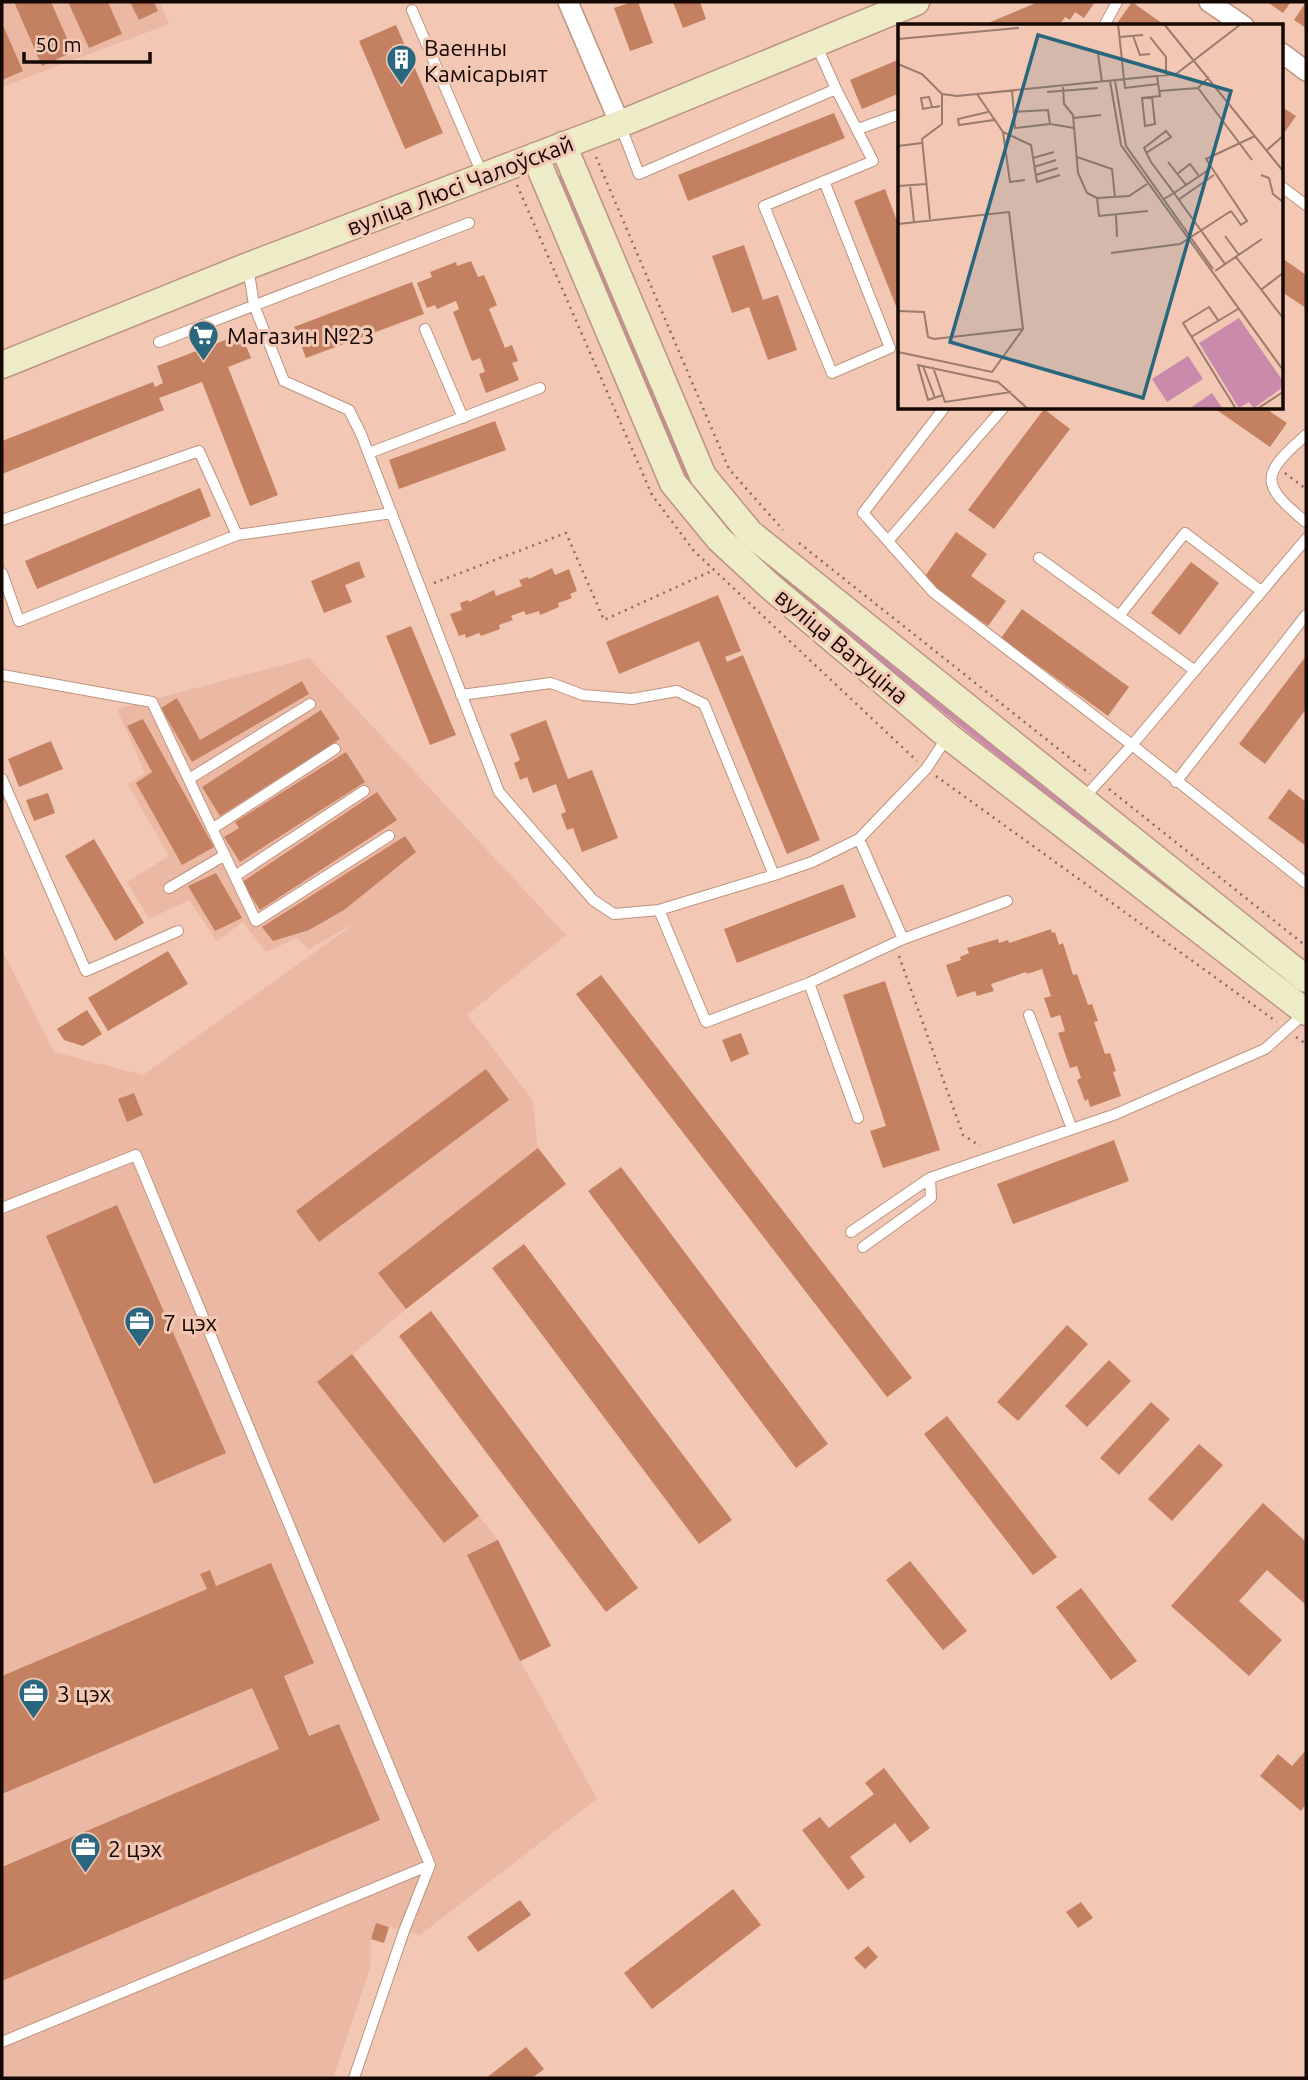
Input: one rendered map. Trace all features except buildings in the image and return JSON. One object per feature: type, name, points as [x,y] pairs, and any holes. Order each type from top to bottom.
[{"type":"street","points":[[568,2],[620,124]]},
{"type":"street","name":"вуліца Люсі Чалоўскай","points":[[2,365],[248,266],[620,124],[816,44],[874,16],[916,2]]},
{"type":"street","points":[[1209,2],[1241,24]]},
{"type":"street","points":[[1284,54],[1306,71]]},
{"type":"street","name":"вуліца Ватуціна","points":[[563,145],[703,476],[750,533],[1091,790],[1306,979]]},
{"type":"street","name":"вуліца Ватуціна","points":[[535,156],[673,483],[719,539],[771,587],[948,736],[1306,1012]]},
{"type":"lane","points":[[1105,24],[1117,2]]},
{"type":"lane","points":[[412,10],[483,176]]},
{"type":"lane","points":[[816,44],[873,161],[824,181],[764,206],[832,373],[890,348],[824,181]]},
{"type":"lane","points":[[620,124],[639,174],[836,89]]},
{"type":"lane","points":[[858,129],[898,115]]},
{"type":"lane","points":[[1284,188],[1306,205]]},
{"type":"lane","points":[[159,342],[469,223]]},
{"type":"lane","points":[[248,266],[254,305],[284,381],[349,410],[369,453],[499,792],[593,900],[614,914],[659,910],[812,862],[859,839],[926,768],[948,736]]},
{"type":"lane","points":[[425,329],[463,418]]},
{"type":"lane","points":[[369,453],[540,388]]},
{"type":"lane","points":[[942,410],[863,513],[933,592],[1155,761],[1176,782],[1306,883]]},
{"type":"lane","points":[[888,541],[1001,410]]},
{"type":"lane","points":[[1306,435],[1275,465],[1272,484],[1282,503],[1306,522]]},
{"type":"lane","points":[[2,520],[199,451],[237,535]]},
{"type":"lane","points":[[2,573],[19,621],[237,535],[391,513]]},
{"type":"lane","points":[[1119,616],[1185,533],[1261,591]]},
{"type":"lane","points":[[1091,790],[1306,539]]},
{"type":"lane","points":[[1039,558],[1194,670]]},
{"type":"lane","points":[[1176,782],[1306,615]]},
{"type":"lane","points":[[2,675],[152,702],[256,921],[389,836]]},
{"type":"lane","points":[[461,695],[551,684],[583,695],[632,699],[677,691],[704,704],[774,875]]},
{"type":"lane","points":[[189,779],[310,704]]},
{"type":"lane","points":[[212,829],[335,749]]},
{"type":"lane","points":[[2,779],[86,971],[178,931]]},
{"type":"lane","points":[[234,876],[364,791]]},
{"type":"lane","points":[[859,839],[898,942]]},
{"type":"lane","points":[[169,888],[225,855]]},
{"type":"lane","points":[[659,910],[706,1021],[809,983],[898,942],[1007,901]]},
{"type":"lane","points":[[809,983],[858,1118]]},
{"type":"lane","points":[[851,1232],[930,1178],[1116,1114],[1265,1049],[1306,1012]]},
{"type":"lane","points":[[1029,1015],[1072,1129]]},
{"type":"lane","points":[[2,1208],[136,1155],[430,1866],[404,1931],[354,2078]]},
{"type":"lane","points":[[863,1247],[931,1198],[930,1178]]},
{"type":"lane","points":[[2,2042],[430,1866]]},
{"type":"path","points":[[588,136],[729,469],[781,528],[1091,790],[1306,946]]},
{"type":"path","points":[[1275,465],[1306,489]]},
{"type":"path","points":[[420,589],[566,533],[604,620],[714,570]]},
{"type":"path","points":[[898,942],[963,1135],[995,1156]]},
{"type":"shaded area","points":[[2,2],[160,2],[169,24],[2,87]]},
{"type":"shaded area","points":[[564,175],[698,486],[1306,991],[1306,1002],[771,575],[689,487],[555,176]]},
{"type":"shaded area","points":[[309,658],[566,935],[467,1015],[532,1099],[538,1148],[566,1184],[406,1309],[352,1355],[498,1540],[551,1646],[521,1662],[597,1799],[420,1935],[376,1923],[371,1939],[371,1965],[333,2078],[2,2078],[2,950],[54,1052],[143,1075],[357,922],[309,949],[297,938],[266,952],[243,922],[217,941],[189,900],[149,919],[127,882],[169,856],[128,784],[145,773],[117,709]]},
{"type":"place","name":"Ваенны Камісарыят","points":[[401,87]]},
{"type":"place","name":"Магазин №23","points":[[204,362]]},
{"type":"place","name":"7 цэх","points":[[140,1349]]},
{"type":"place","name":"3 цэх","points":[[34,1720]]},
{"type":"place","name":"2 цэх","points":[[85,1875]]}]
